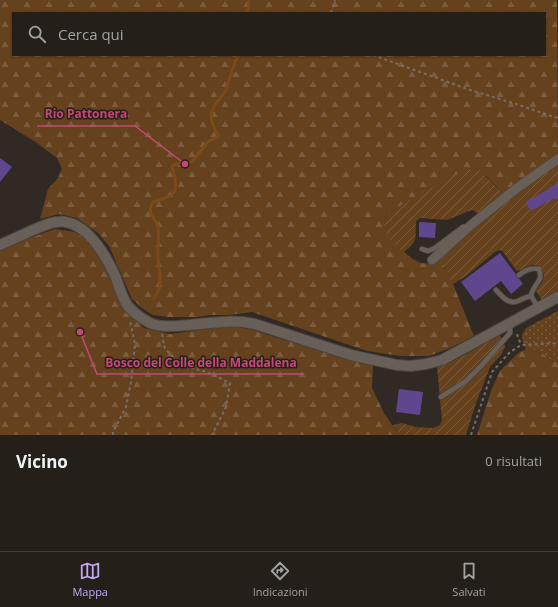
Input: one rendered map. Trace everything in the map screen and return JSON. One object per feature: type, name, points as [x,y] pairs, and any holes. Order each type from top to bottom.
[{"type":"street","points":[[432,260],[471,225],[517,188],[558,159]]},
{"type":"street","points":[[0,245],[54,222],[65,222],[75,225],[82,229],[97,244],[105,255],[125,302],[142,318],[150,323],[159,326],[171,326],[234,321],[245,322],[358,356],[397,365],[412,366],[442,360],[558,297]]},
{"type":"lane","points":[[422,249],[428,251],[435,248],[463,227],[471,225]]},
{"type":"lane","points":[[519,275],[526,270],[534,268],[539,269],[541,278],[533,289],[531,296],[538,307]]},
{"type":"lane","points":[[496,290],[507,300],[512,302],[531,296]]},
{"type":"lane","points":[[441,397],[466,381],[481,366],[510,333],[510,322]]},
{"type":"path","points":[[331,12],[335,0]]},
{"type":"path","points":[[376,56],[470,90],[558,118]]},
{"type":"path","points":[[113,435],[113,432],[126,407],[131,382],[135,344],[125,302]]},
{"type":"path","points":[[159,326],[165,348],[182,366],[207,372],[230,383],[226,407],[212,435]]},
{"type":"path","points":[[471,435],[492,372],[510,352],[521,345],[558,344]]},
{"type":"green space","points":[[0,0],[557,0],[558,156],[504,194],[485,175],[411,199],[386,215],[384,225],[408,255],[423,263],[431,263],[440,258],[453,284],[474,336],[450,348],[429,356],[400,356],[367,351],[252,312],[197,317],[168,317],[153,315],[132,299],[109,246],[98,233],[77,218],[59,214],[40,219],[48,189],[58,178],[62,169],[57,158],[37,143],[0,120]]},
{"type":"green space","points":[[558,162],[558,292],[542,300],[536,291],[542,283],[544,277],[542,269],[531,265],[517,271],[500,250],[495,252],[466,276],[453,284],[440,258],[492,211]]},
{"type":"green space","points":[[467,169],[478,169],[504,194],[481,213],[472,210],[447,220],[420,218],[416,221],[416,235],[414,242],[403,252],[386,233],[384,225],[386,215],[411,199]]},
{"type":"green space","points":[[55,229],[75,232],[84,238],[94,248],[105,266],[122,307],[144,328],[170,334],[230,326],[254,330],[373,365],[372,388],[384,413],[399,435],[0,435],[0,251]]},
{"type":"green space","points":[[558,311],[558,362],[550,360],[543,354],[536,351],[526,349],[523,343],[522,335],[526,328]]},
{"type":"green space","points":[[498,335],[502,338],[505,347],[501,355],[490,367],[476,403],[466,435],[399,435],[393,425],[402,423],[415,427],[433,428],[440,425],[442,420],[437,367],[460,358]]},
{"type":"green space","points":[[526,349],[536,351],[543,354],[550,360],[558,362],[558,435],[477,435],[491,391],[500,371],[518,353]]},
{"type":"building","points":[[0,158],[12,167],[0,182]]},
{"type":"building","points":[[558,183],[558,198],[555,200],[554,198],[531,211],[525,202]]},
{"type":"building","points":[[419,222],[436,223],[435,238],[419,237]]},
{"type":"building","points":[[500,253],[523,284],[511,294],[501,281],[475,301],[461,282]]},
{"type":"building","points":[[399,389],[423,392],[420,415],[396,412]]},
{"type":"waterway","points":[[246,12],[249,0]]},
{"type":"waterway","points":[[154,299],[160,284],[158,253],[159,230],[150,211],[152,203],[170,196],[175,190],[176,182],[172,166],[176,164],[190,163],[209,141],[218,137],[211,117],[215,105],[226,90],[238,56]]},
{"type":"place","name":"Rio Pattonera","points":[[185,164]]},
{"type":"place","name":"Bosco del Colle della Maddalena","points":[[80,332]]}]
